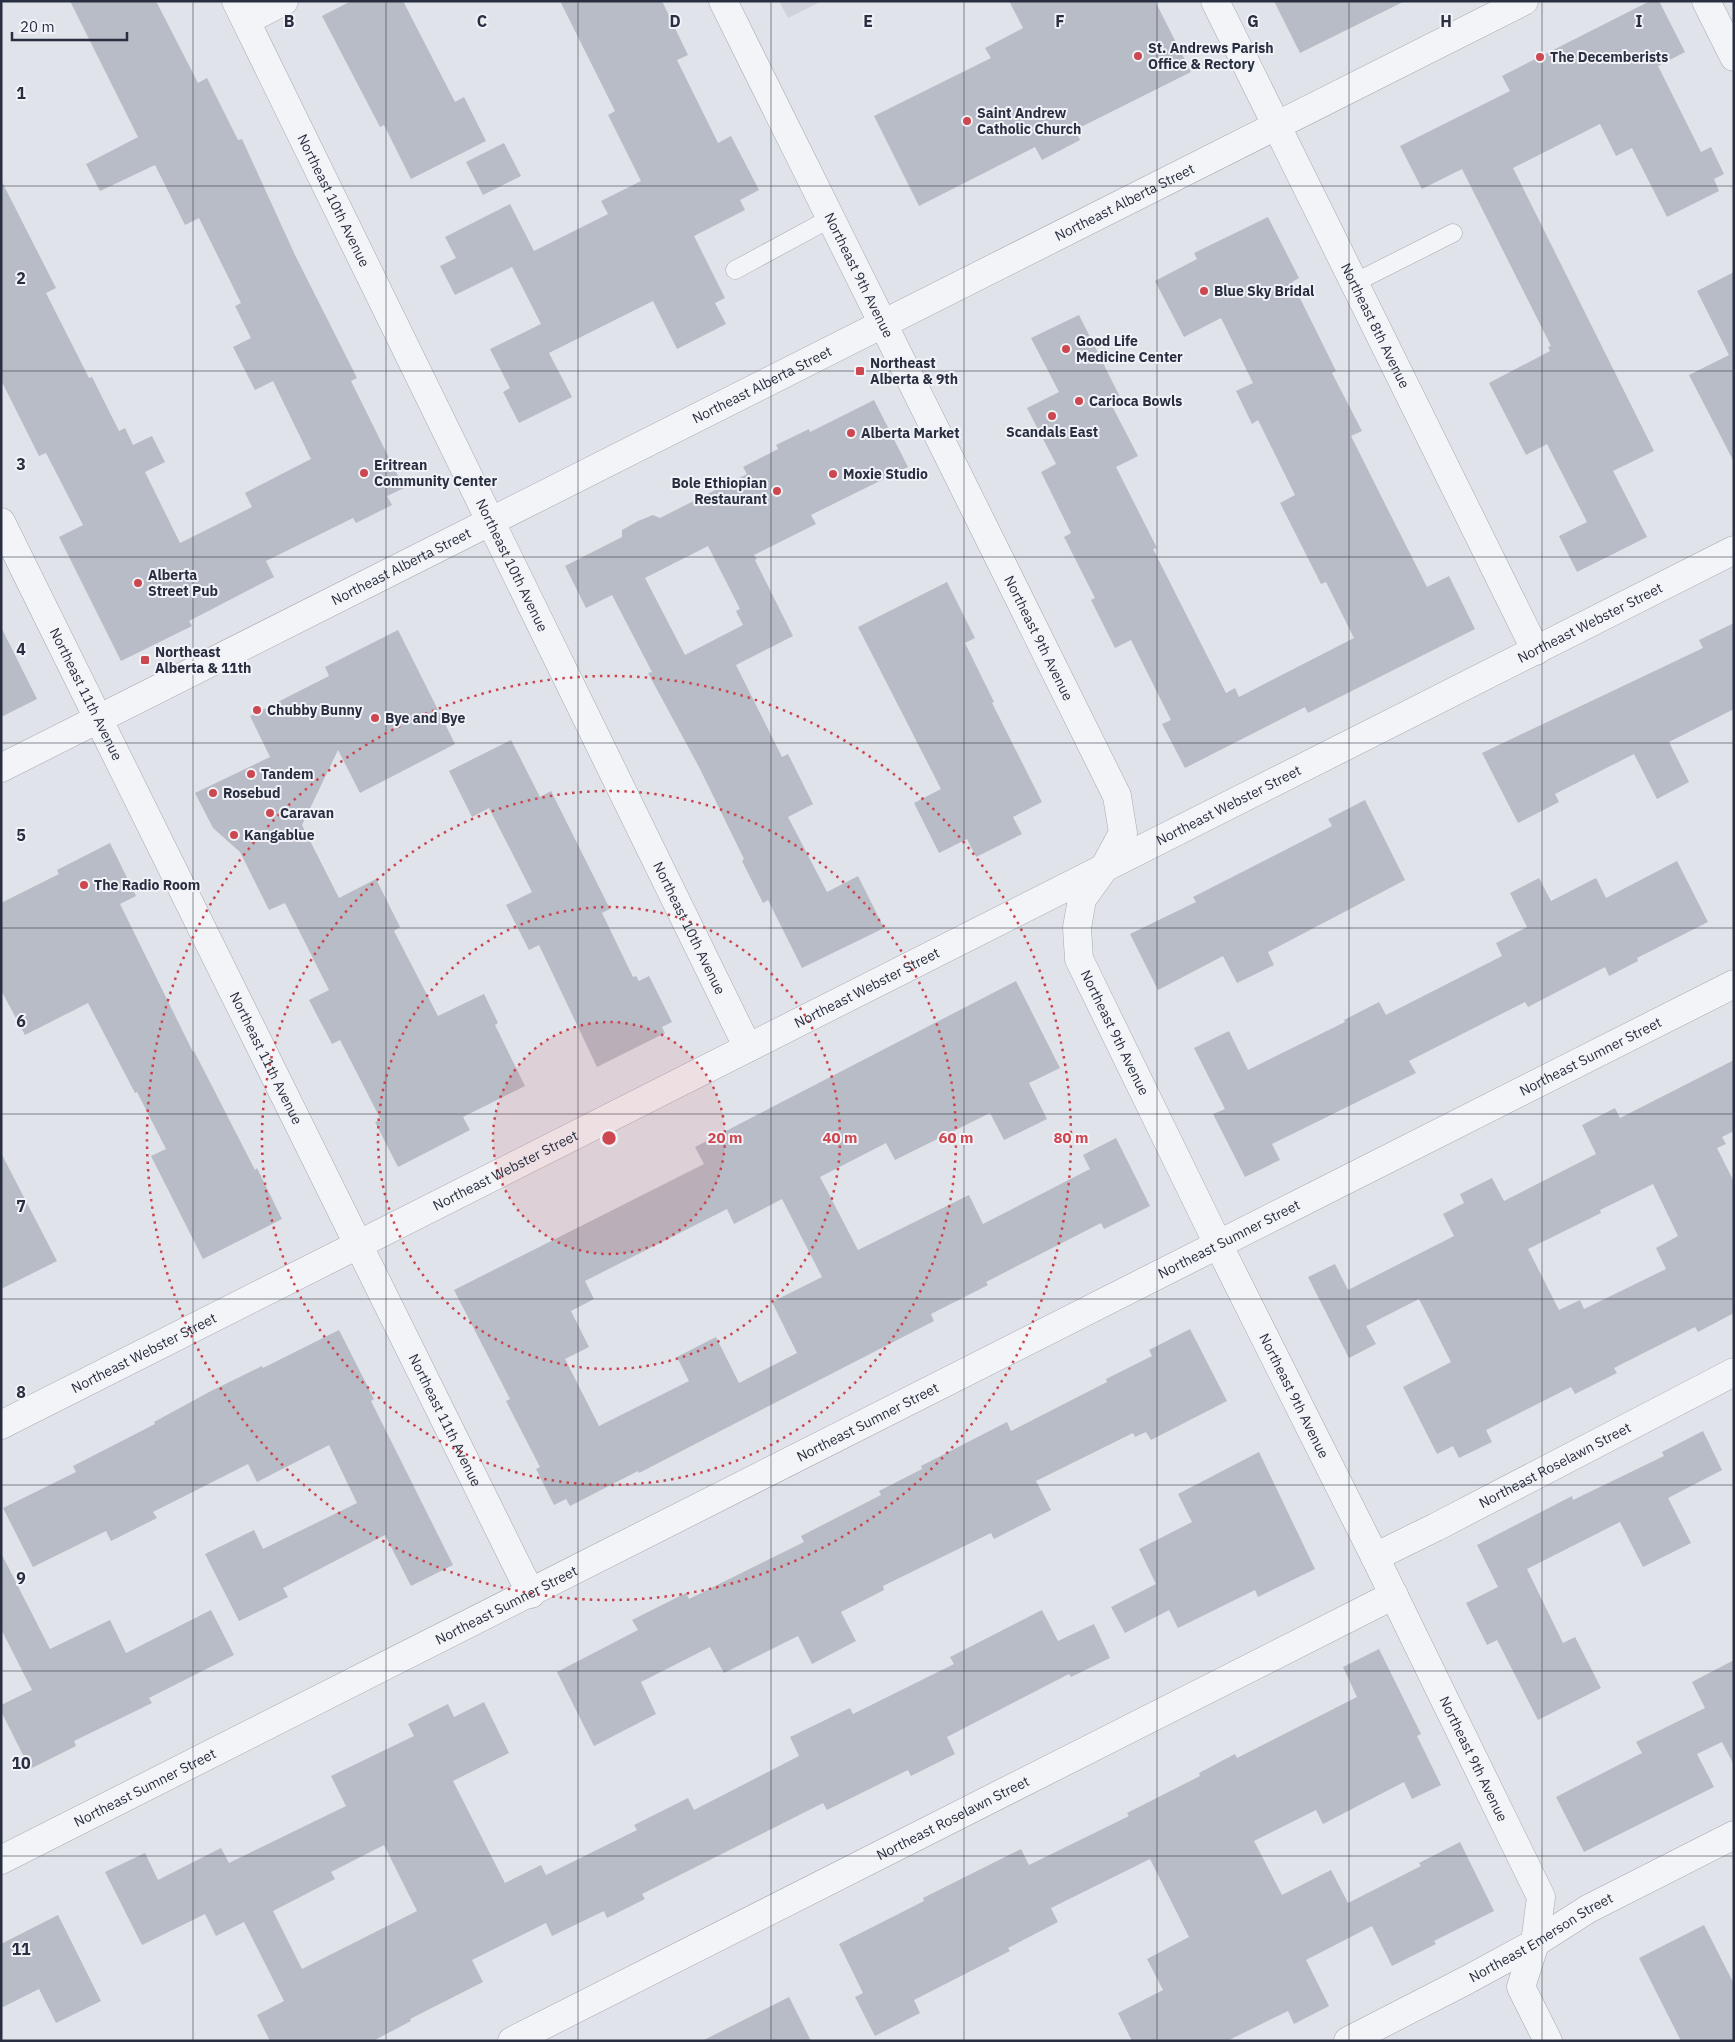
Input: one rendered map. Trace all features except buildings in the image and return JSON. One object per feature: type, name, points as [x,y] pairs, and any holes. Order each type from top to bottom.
[{"type":"street","points":[[241,11],[284,1]]},
{"type":"street","name":"Northeast 9th Avenue","points":[[723,1],[1117,796],[1123,833],[1103,870],[1082,898],[1077,928],[1079,959],[1218,1244],[1375,1556],[1541,1897],[1535,1942],[1522,1987],[1548,2041]]},
{"type":"street","name":"Northeast 8th Avenue","points":[[1215,1],[1536,651]]},
{"type":"street","name":"Northeast Alberta Street","points":[[1,768],[1524,1]]},
{"type":"street","points":[[1706,1],[1734,57]]},
{"type":"street","name":"Northeast 10th Avenue","points":[[241,11],[748,1048]]},
{"type":"street","name":"Northeast 11th Avenue","points":[[1,522],[531,1594]]},
{"type":"street","name":"Northeast Webster Street","points":[[1,1425],[1734,550]]},
{"type":"street","name":"Northeast Sumner Street","points":[[1,1860],[531,1594],[1734,984]]},
{"type":"street","name":"Northeast Roselawn Street","points":[[1375,1556],[1436,1527],[1734,1372]]},
{"type":"street","name":"Northeast Roselawn Street","points":[[512,2041],[1394,1595]]},
{"type":"street","name":"Northeast Emerson Street","points":[[1348,2041],[1467,1980],[1535,1942],[1588,1909],[1734,1835]]},
{"type":"lane","points":[[735,270],[831,218]]},
{"type":"lane","points":[[1354,283],[1453,233]]},
{"type":"shaded area","points":[[779,1],[822,1],[788,18]]},
{"type":"place","name":"St. Andrews Parish Office & Rectory","points":[[1138,56]]},
{"type":"place","name":"The Decemberists","points":[[1540,57]]},
{"type":"place","name":"Saint Andrew Catholic Church","points":[[967,121]]},
{"type":"place","name":"Blue Sky Bridal","points":[[1204,291]]},
{"type":"place","name":"Good Life Medicine Center","points":[[1066,349]]},
{"type":"place","name":"Northeast Alberta & 9th","points":[[860,371]]},
{"type":"place","name":"Carioca Bowls","points":[[1079,401]]},
{"type":"place","name":"Scandals East","points":[[1052,416]]},
{"type":"place","name":"Alberta Market","points":[[851,433]]},
{"type":"place","name":"Eritrean Community Center","points":[[364,473]]},
{"type":"place","name":"Moxie Studio","points":[[833,474]]},
{"type":"place","name":"Bole Ethiopian Restaurant","points":[[777,491]]},
{"type":"place","name":"Alberta Street Pub","points":[[138,583]]},
{"type":"place","name":"Northeast Alberta & 11th","points":[[145,660]]},
{"type":"place","name":"Chubby Bunny","points":[[257,710]]},
{"type":"place","name":"Bye and Bye","points":[[375,718]]},
{"type":"place","name":"Tandem","points":[[251,774]]},
{"type":"place","name":"Rosebud","points":[[213,793]]},
{"type":"place","name":"Caravan","points":[[270,813]]},
{"type":"place","name":"Kangablue","points":[[234,835]]},
{"type":"place","name":"The Radio Room","points":[[84,885]]}]
